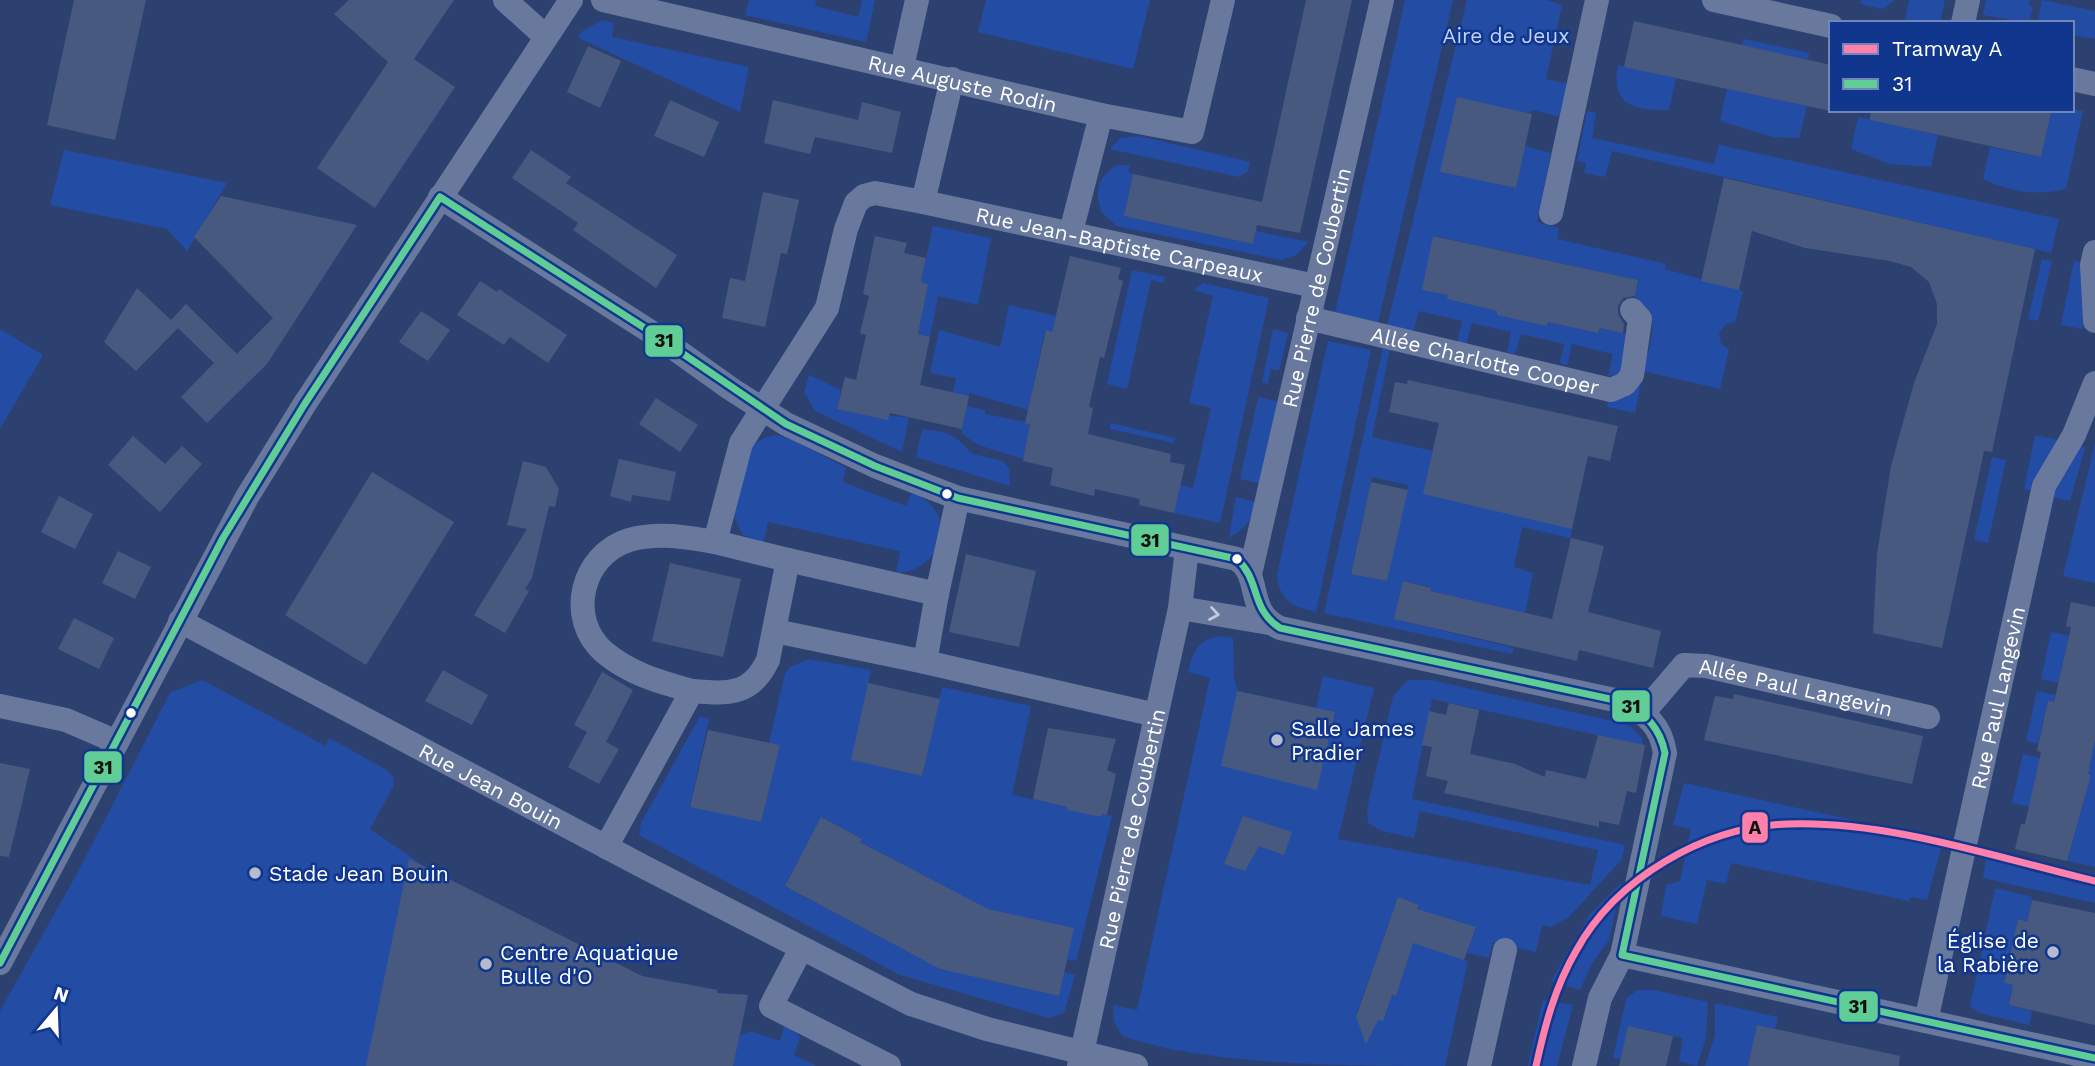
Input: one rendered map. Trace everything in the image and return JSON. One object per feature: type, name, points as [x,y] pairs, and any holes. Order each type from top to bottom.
[{"type":"street","points":[[506,0],[546,37]]},
{"type":"street","points":[[0,963],[223,538],[297,416],[571,0]]},
{"type":"street","name":"Rue Auguste Rodin","points":[[603,0],[1101,115],[1192,132],[1223,0]]},
{"type":"street","points":[[902,67],[917,0]]},
{"type":"street","name":"Rue Pierre de Coubertin","points":[[1255,603],[1270,499],[1308,318],[1382,0]]},
{"type":"street","points":[[1551,213],[1597,0]]},
{"type":"street","points":[[1714,0],[1801,9],[1829,25]]},
{"type":"street","points":[[1963,21],[1968,0]]},
{"type":"street","points":[[923,202],[953,79]]},
{"type":"street","points":[[2074,79],[2095,83]]},
{"type":"street","points":[[1071,232],[1101,115]]},
{"type":"street","name":"Rue Jean-Baptiste Carpeaux","points":[[715,542],[732,467],[741,443],[761,407],[827,308],[846,229],[856,203],[864,196],[875,193],[923,202],[1315,286]]},
{"type":"street","points":[[440,197],[654,334],[786,424],[875,466],[958,498],[1237,559],[1255,603],[1280,628],[1624,702],[1643,713],[1663,735],[1665,753],[1622,955],[1600,998],[1584,1066]]},
{"type":"street","points":[[2095,252],[2092,265],[2095,321]]},
{"type":"street","name":"Allée Charlotte Cooper","points":[[1308,318],[1611,390],[1625,384],[1632,375],[1640,319],[1632,310]]},
{"type":"street","name":"Rue Paul Langevin","points":[[1926,1021],[2044,486],[2074,435],[2095,383]]},
{"type":"street","points":[[925,662],[958,498]]},
{"type":"street","points":[[788,560],[768,660],[752,684],[720,693],[692,691],[644,677],[602,650],[583,622],[583,594],[594,566],[618,544],[657,536],[715,542],[937,594]]},
{"type":"street","name":"Rue Pierre de Coubertin","points":[[1080,1060],[1180,608],[1188,549]]},
{"type":"street","points":[[1180,608],[1255,603]]},
{"type":"street","name":"Rue Jean Bouin","points":[[180,621],[801,949],[911,1004],[1080,1060],[1136,1066]]},
{"type":"street","points":[[775,631],[1156,715]]},
{"type":"street","name":"Allée Paul Langevin","points":[[1643,713],[1684,665],[1706,666],[1928,717]]},
{"type":"street","points":[[606,846],[692,691]]},
{"type":"street","points":[[0,706],[66,720],[117,742]]},
{"type":"street","points":[[801,949],[771,1006],[889,1066]]},
{"type":"street","points":[[1479,1066],[1505,950]]},
{"type":"street","points":[[1622,955],[2095,1058]]},
{"type":"green space","points":[[749,0],[816,0],[815,6],[858,17],[862,0],[875,0],[866,42],[745,15]]},
{"type":"green space","points":[[986,0],[1150,0],[1133,69],[978,32]]},
{"type":"green space","points":[[1405,0],[1453,0],[1378,323],[1335,313]]},
{"type":"green space","name":"Aire de Jeux","points":[[1467,0],[1546,0],[1562,5],[1546,79],[1568,84],[1561,117],[1533,110],[1441,172],[1461,177],[1498,177],[1497,184],[1515,188],[1524,146],[1551,153],[1537,222],[1559,228],[1557,239],[1666,264],[1665,269],[1743,291],[1735,322],[1726,324],[1719,333],[1721,344],[1729,349],[1720,389],[1643,371],[1651,340],[1652,322],[1644,305],[1635,297],[1638,280],[1434,236],[1422,290],[1448,295],[1448,299],[1497,311],[1497,315],[1547,326],[1548,322],[1598,333],[1600,328],[1627,334],[1620,374],[1608,376],[1613,354],[1572,344],[1567,365],[1560,363],[1564,344],[1521,334],[1515,354],[1507,352],[1511,332],[1472,323],[1466,345],[1457,343],[1462,321],[1419,311],[1413,332],[1387,326]]},
{"type":"green space","points":[[1861,0],[1895,0],[1883,9],[1860,4]]},
{"type":"green space","points":[[1909,0],[1945,0],[1940,21],[1905,21]]},
{"type":"green space","points":[[1986,0],[2030,0],[2029,6],[2033,7],[2030,21],[1983,15]]},
{"type":"green space","points":[[2042,0],[2095,11],[2095,39],[2074,35],[2074,21],[2037,21]]},
{"type":"green space","points":[[602,20],[614,23],[612,37],[749,67],[740,112],[578,38],[581,32]]},
{"type":"green space","points":[[1744,39],[1809,53],[1808,60],[1741,46]]},
{"type":"green space","points":[[1618,65],[1676,78],[1669,110],[1646,109],[1628,103],[1618,89]]},
{"type":"green space","points":[[1727,89],[1807,106],[1799,138],[1773,137],[1720,121]]},
{"type":"green space","points":[[1587,111],[1596,113],[1592,138],[1714,164],[1719,145],[2059,219],[2051,253],[1612,151],[1605,177],[1584,173],[1586,163],[1577,161]]},
{"type":"green space","points":[[2083,111],[2066,189],[2023,192],[1983,179],[1990,147],[2041,157],[2051,114],[2044,112]]},
{"type":"green space","points":[[1858,117],[1938,135],[1931,167],[1890,164],[1851,149]]},
{"type":"green space","points":[[1139,136],[1250,162],[1248,171],[1239,177],[1110,149],[1120,138]]},
{"type":"green space","points":[[64,150],[227,183],[187,251],[167,229],[50,205]]},
{"type":"green space","points":[[1118,165],[1130,165],[1128,172],[1133,174],[1124,216],[1253,244],[1256,231],[1308,242],[1296,255],[1281,260],[1117,226],[1102,213],[1098,192],[1102,179]]},
{"type":"green space","points":[[933,226],[991,238],[978,305],[938,296],[930,337],[918,334],[928,284],[921,282]]},
{"type":"green space","points":[[2042,259],[2052,261],[2038,321],[2028,319]]},
{"type":"green space","points":[[2074,261],[2081,263],[2083,329],[2061,325]]},
{"type":"green space","points":[[1132,270],[1165,277],[1164,283],[1151,280],[1127,389],[1107,384]]},
{"type":"green space","points":[[1203,283],[1269,298],[1220,523],[1174,513],[1180,485],[1193,488],[1211,408],[1189,403],[1213,296],[1193,290]]},
{"type":"green space","points":[[1009,305],[1056,316],[1052,332],[1045,331],[1028,410],[969,393],[968,396],[953,393],[956,378],[930,373],[939,330],[1000,347]]},
{"type":"green space","points":[[0,329],[43,355],[0,429]]},
{"type":"green space","points":[[1273,329],[1288,333],[1279,371],[1271,369],[1268,384],[1262,382]]},
{"type":"green space","points":[[1328,341],[1371,350],[1316,612],[1301,608],[1284,597],[1277,575]]},
{"type":"green space","points":[[1383,347],[1390,348],[1372,437],[1433,451],[1424,494],[1572,527],[1571,538],[1522,527],[1514,567],[1533,573],[1525,613],[1430,591],[1431,587],[1403,581],[1395,619],[1514,648],[1512,654],[1324,613]],"holes":[[[1372,477],[1408,485],[1386,581],[1351,573]]]},
{"type":"green space","points":[[809,375],[841,390],[837,408],[909,418],[902,452],[815,411],[804,392]]},
{"type":"green space","points":[[1641,384],[1635,413],[1607,407],[1609,399],[1625,398]]},
{"type":"green space","points":[[1258,397],[1279,402],[1261,484],[1240,479]]},
{"type":"green space","points":[[967,406],[985,410],[985,414],[1031,423],[1024,459],[978,445],[961,433]]},
{"type":"green space","points":[[1111,423],[1175,438],[1174,443],[1110,429]]},
{"type":"green space","points":[[922,429],[943,432],[956,438],[973,454],[1003,461],[1009,469],[1010,486],[916,457]]},
{"type":"green space","points":[[776,435],[794,440],[846,468],[843,482],[906,506],[912,492],[927,501],[936,512],[941,525],[940,539],[935,551],[926,562],[913,570],[896,573],[900,551],[768,522],[763,544],[743,535],[734,517],[751,446],[766,437]]},
{"type":"green space","points":[[2035,435],[2058,440],[2033,491],[2024,489]]},
{"type":"green space","points":[[2095,443],[2095,583],[2063,576]]},
{"type":"green space","points":[[2080,445],[2085,448],[2070,501],[2052,497]]},
{"type":"green space","points":[[1992,457],[2006,460],[1988,543],[1974,540]]},
{"type":"green space","points":[[1236,497],[1257,502],[1247,523],[1229,538]]},
{"type":"green space","points":[[2051,632],[2069,636],[2058,683],[2041,679]]},
{"type":"green space","points":[[1220,636],[1233,638],[1234,679],[1238,691],[1316,708],[1323,676],[1374,688],[1338,839],[1590,885],[1598,850],[1420,811],[1414,838],[1382,831],[1368,823],[1367,809],[1393,696],[1408,680],[1431,680],[1621,723],[1630,726],[1642,738],[1643,745],[1432,699],[1412,799],[1625,845],[1622,859],[1569,917],[1551,927],[1542,925],[1536,952],[1493,942],[1489,958],[1467,953],[1475,927],[1456,921],[1452,931],[1414,919],[1419,905],[1398,898],[1357,1012],[1359,1026],[1392,995],[1396,996],[1411,942],[1468,961],[1445,1066],[1366,1066],[1237,1059],[1157,1046],[1122,1036],[1114,1021],[1113,1005],[1137,1010],[1210,678],[1188,672],[1198,648],[1206,640]]},
{"type":"green space","points":[[809,659],[871,670],[852,760],[922,776],[942,687],[1031,706],[1012,795],[1067,807],[1067,810],[1101,817],[1102,814],[1112,816],[1076,961],[1067,959],[979,905],[860,842],[861,839],[821,817],[785,886],[944,971],[955,950],[971,976],[1059,996],[1064,972],[1075,975],[1064,1013],[1049,1018],[900,975],[639,835],[641,823],[700,716],[709,719],[690,806],[761,822],[779,746],[769,743],[785,674],[790,667]]},
{"type":"green space","name":"Stade Jean Bouin","points":[[202,680],[326,746],[329,738],[387,770],[394,778],[393,787],[370,829],[434,873],[642,976],[717,990],[718,993],[748,995],[740,1036],[750,1031],[780,1041],[785,1023],[800,1037],[794,1055],[816,1066],[0,1066],[0,1011],[80,868],[170,693]]},
{"type":"green space","points":[[2037,691],[2055,695],[2054,702],[2048,701],[2038,744],[2026,741]]},
{"type":"green space","points":[[2095,740],[2095,867],[2067,861],[2091,775],[2088,774]]},
{"type":"green space","points":[[2023,754],[2040,758],[2029,807],[2012,803]]},
{"type":"green space","points":[[1684,783],[1943,840],[1927,900],[1911,897],[1909,901],[1731,863],[1726,884],[1707,880],[1697,924],[1661,916],[1666,885],[1680,881],[1691,829],[1673,825]]},
{"type":"green space","points":[[1987,850],[2095,874],[2095,903],[1983,878]]},
{"type":"green space","points":[[1622,882],[1609,940],[1591,965],[1580,990],[1551,981],[1591,913]]},
{"type":"green space","points":[[1995,888],[2032,897],[2027,922],[2018,920],[2004,983],[2013,985],[2009,1005],[2032,1011],[2029,1025],[1980,1013],[1970,1006]]},
{"type":"green space","points":[[1637,990],[1653,990],[1708,1002],[1706,1038],[1697,1066],[1679,1061],[1683,1038],[1628,1026],[1621,1060],[1613,1058],[1626,999]]},
{"type":"green space","points":[[1543,1000],[1573,1005],[1557,1066],[1528,1066]]},
{"type":"green space","points":[[1715,1003],[1778,1017],[1775,1029],[1757,1025],[1748,1066],[1705,1066],[1715,1035]]},
{"type":"building","points":[[74,0],[146,0],[115,140],[47,125]]},
{"type":"building","points":[[349,0],[454,0],[414,59],[455,87],[375,208],[317,168],[388,62],[334,14]]},
{"type":"building","points":[[1306,0],[1352,0],[1300,233],[1257,225],[1253,244],[1124,216],[1133,174],[1262,202]]},
{"type":"building","points":[[1634,21],[1829,65],[1829,111],[1624,67]]},
{"type":"building","points":[[588,46],[621,61],[600,108],[567,92]]},
{"type":"building","points":[[1457,97],[1532,114],[1516,188],[1440,172]]},
{"type":"building","points":[[670,100],[719,122],[704,157],[654,136]]},
{"type":"building","points":[[773,100],[858,120],[862,102],[901,112],[892,153],[815,137],[810,154],[764,143]]},
{"type":"building","points":[[1871,112],[2051,113],[2041,157],[1870,120]]},
{"type":"building","points":[[531,150],[571,177],[566,183],[677,255],[656,288],[573,230],[578,223],[512,178]]},
{"type":"building","points":[[1724,178],[2035,249],[1992,452],[1984,451],[1942,648],[1873,633],[1877,554],[1891,466],[1914,383],[1937,324],[1937,304],[1929,282],[1911,267],[1890,261],[1805,248],[1752,231],[1739,290],[1701,281]]},
{"type":"building","points":[[763,192],[799,200],[787,254],[781,253],[765,327],[722,318],[730,278],[745,281]]},
{"type":"building","points":[[221,196],[357,225],[267,364],[207,423],[181,397],[214,363],[178,328],[136,371],[104,342],[137,288],[171,320],[186,304],[237,354],[273,318],[194,237]]},
{"type":"building","points":[[875,236],[907,243],[904,253],[926,258],[921,282],[928,284],[918,334],[930,337],[920,385],[969,396],[962,429],[890,413],[888,420],[837,409],[845,377],[856,380],[866,335],[860,333],[869,296],[863,294]]},
{"type":"building","points":[[1433,236],[1638,280],[1635,296],[1623,298],[1618,306],[1618,314],[1624,324],[1623,333],[1600,328],[1598,333],[1548,322],[1547,326],[1497,315],[1497,311],[1447,299],[1448,295],[1422,290]]},
{"type":"building","points":[[1070,256],[1121,268],[1118,279],[1123,281],[1104,358],[1100,357],[1089,407],[1093,408],[1088,434],[1171,454],[1170,462],[1185,465],[1174,513],[1139,505],[1140,499],[1095,489],[1094,496],[1050,485],[1053,468],[1023,461],[1030,424],[1025,423],[1046,330],[1052,332]]},
{"type":"building","points":[[480,281],[497,292],[499,289],[567,335],[548,363],[510,337],[504,345],[457,315]]},
{"type":"building","points":[[421,311],[450,330],[428,361],[399,342]]},
{"type":"building","points":[[1408,380],[1618,426],[1610,461],[1588,456],[1572,529],[1423,494],[1439,423],[1389,412],[1395,382],[1407,384]]},
{"type":"building","points":[[656,398],[698,425],[680,452],[639,424]]},
{"type":"building","points":[[133,436],[165,464],[182,446],[202,464],[160,512],[108,465]]},
{"type":"building","points":[[619,459],[676,472],[670,501],[632,495],[631,502],[610,496]]},
{"type":"building","points":[[523,461],[546,467],[559,489],[555,507],[549,506],[532,578],[525,589],[529,591],[505,633],[474,615],[527,529],[507,525]]},
{"type":"building","points":[[372,472],[454,522],[366,665],[285,615]]},
{"type":"building","points":[[1371,482],[1408,490],[1387,581],[1351,574]]},
{"type":"building","points":[[59,496],[93,514],[75,549],[41,532]]},
{"type":"building","points":[[1571,538],[1604,546],[1588,612],[1661,631],[1653,668],[1579,650],[1577,661],[1394,619],[1403,581],[1431,588],[1430,591],[1552,619]]},
{"type":"building","points":[[118,551],[151,567],[135,599],[102,583]]},
{"type":"building","points":[[966,554],[1036,571],[1019,647],[949,632]]},
{"type":"building","points":[[670,563],[741,579],[723,657],[652,641]]},
{"type":"building","points":[[2071,602],[2095,607],[2095,740],[2088,774],[2091,775],[2067,861],[2015,849],[2021,824],[2025,824],[2041,752],[2037,751],[2048,701],[2054,702],[2071,627],[2066,626]]},
{"type":"building","points":[[74,618],[114,638],[99,669],[58,649]]},
{"type":"building","points":[[443,670],[488,695],[472,725],[425,701]]},
{"type":"building","points":[[602,672],[633,690],[606,742],[619,749],[599,784],[568,767],[587,732],[574,725]]},
{"type":"building","points":[[868,683],[940,699],[922,776],[851,760]]},
{"type":"building","name":"Salle James Pradier","points":[[1237,691],[1335,712],[1317,790],[1221,766]]},
{"type":"building","points":[[1734,694],[1923,736],[1912,784],[1704,740],[1715,696],[1733,699]]},
{"type":"building","points":[[1449,703],[1479,710],[1470,754],[1515,764],[1545,777],[1546,770],[1586,779],[1598,735],[1645,745],[1636,793],[1627,791],[1619,825],[1599,821],[1599,827],[1444,793],[1448,781],[1426,776],[1432,747],[1422,745],[1429,711],[1446,715]]},
{"type":"building","points":[[1048,728],[1116,739],[1107,770],[1116,774],[1107,815],[1102,814],[1101,817],[1067,810],[1067,807],[1033,799]]},
{"type":"building","points":[[708,730],[780,745],[761,822],[690,807]]},
{"type":"building","points":[[0,763],[30,769],[9,857],[0,856]]},
{"type":"building","points":[[1243,816],[1292,832],[1284,855],[1259,846],[1245,871],[1224,864]]},
{"type":"building","points":[[821,817],[862,839],[860,842],[988,909],[1074,928],[1059,996],[940,969],[785,886]]},
{"type":"building","name":"Centre Aquatique Bulle d'O","points":[[409,859],[642,976],[717,990],[717,993],[748,995],[733,1066],[366,1066]]},
{"type":"building","points":[[1398,897],[1419,905],[1417,909],[1476,927],[1464,960],[1413,943],[1396,996],[1392,995],[1383,1021],[1378,1020],[1366,1044],[1356,1017]]},
{"type":"building","name":"Église de la Rabière","points":[[2032,900],[2095,913],[2095,1025],[2009,1005],[2013,985],[2004,983],[2018,919],[2027,922]]},
{"type":"building","points":[[1757,1025],[1900,1056],[1899,1066],[1748,1066]]},
{"type":"building","points":[[1628,1026],[1673,1036],[1666,1066],[1619,1066]]},
{"type":"tram line","name":"A","points":[[1536,1066],[1556,992],[1576,951],[1593,925],[1614,901],[1665,861],[1694,846],[1725,835],[1756,827],[1787,824],[1864,828],[1942,842],[2095,881]]},
{"type":"transit line","name":"31","points":[[440,197],[654,334],[786,424],[875,466],[958,498],[1237,559],[1250,576],[1264,612],[1280,628],[1624,702],[1632,707],[1656,729],[1665,753],[1622,955]]},
{"type":"transit line","name":"31","points":[[0,963],[223,538],[304,405],[440,197]]},
{"type":"transit line","name":"31","points":[[1622,955],[2095,1058]]},
{"type":"place","name":"Salle James Pradier","points":[[1277,740]]},
{"type":"place","name":"Stade Jean Bouin","points":[[255,873]]},
{"type":"place","name":"Église de la Rabière","points":[[2053,952]]},
{"type":"place","name":"Centre Aquatique Bulle d'O","points":[[486,964]]}]
